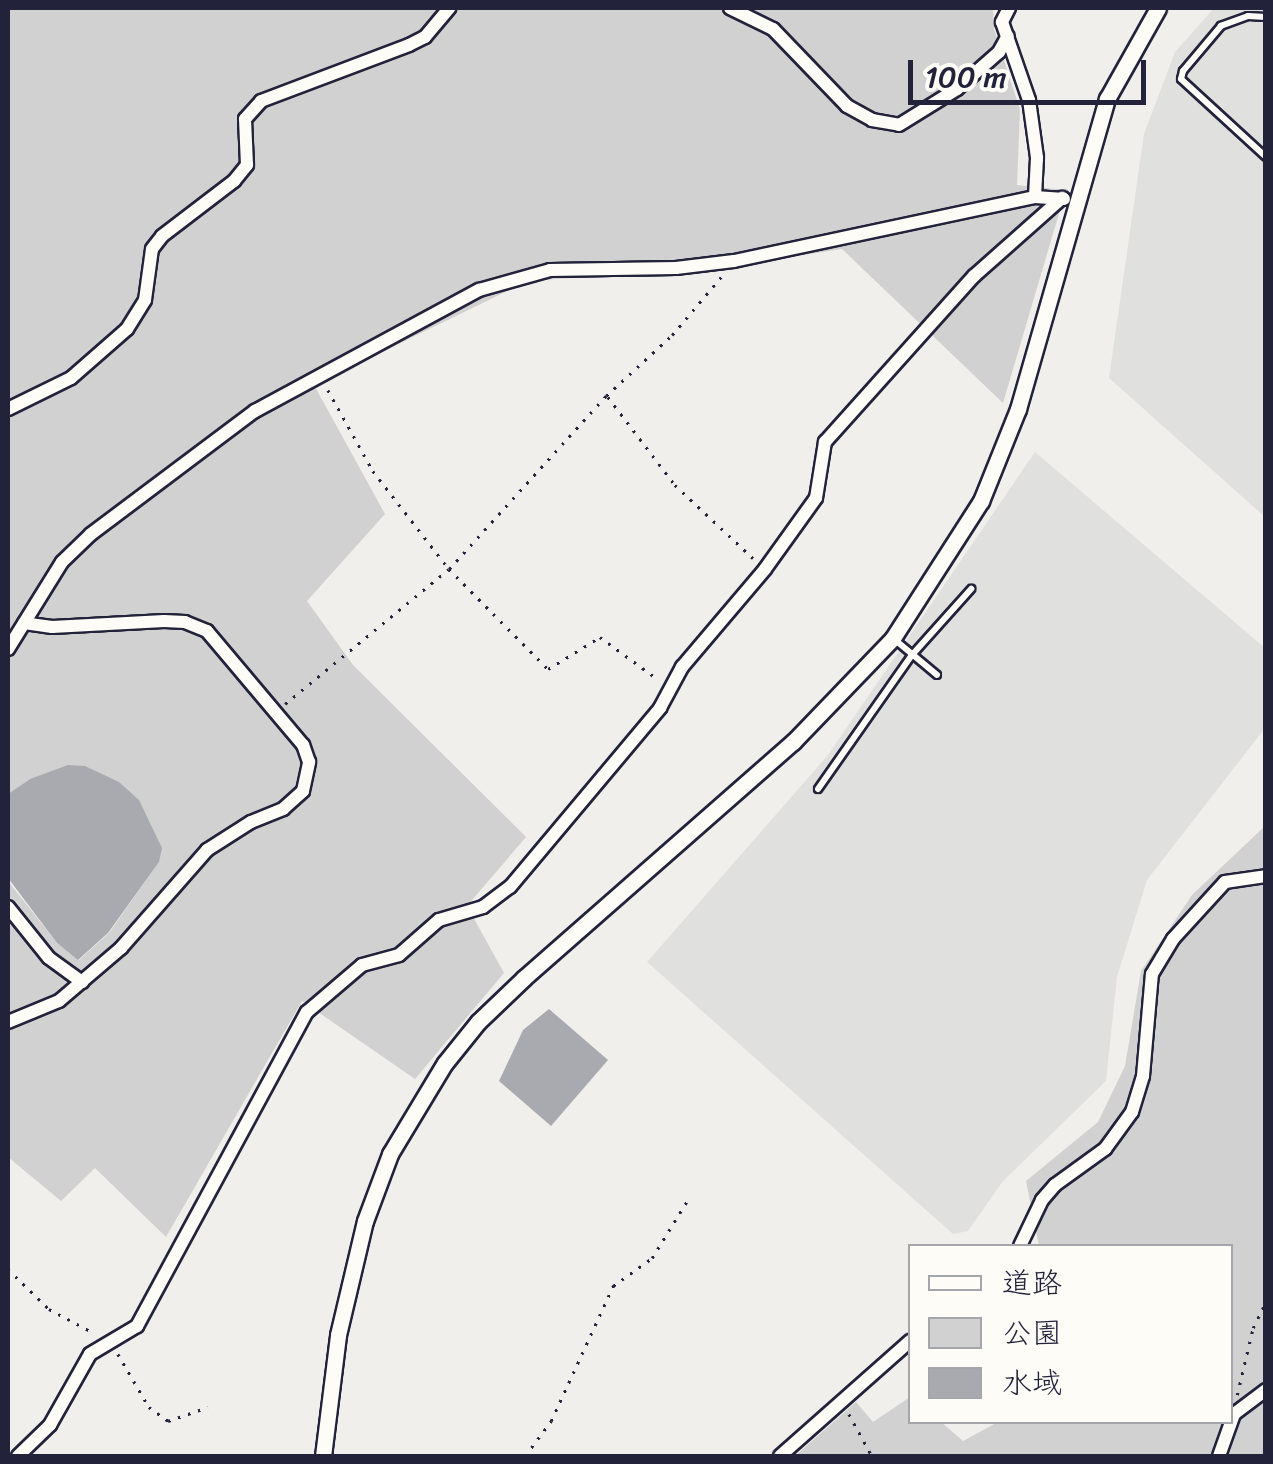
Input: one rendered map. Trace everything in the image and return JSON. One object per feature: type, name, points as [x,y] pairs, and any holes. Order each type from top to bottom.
[{"type":"street","points":[[8,410],[70,378],[127,329],[145,300],[152,249],[162,236],[234,181],[247,165],[245,118],[261,101],[410,45],[425,37],[448,8]]},
{"type":"street","points":[[730,8],[773,29],[847,106],[872,120],[899,125],[957,89],[999,52],[1008,36]]},
{"type":"street","points":[[1009,8],[1002,22],[1028,100],[1038,158],[1035,197]]},
{"type":"street","points":[[323,1456],[338,1336],[364,1220],[390,1154],[445,1063],[478,1022],[793,742],[893,638],[938,573],[994,473],[1018,409],[1069,199],[1106,100],[1158,8]]},
{"type":"street","points":[[8,649],[62,562],[92,534],[254,411],[479,290],[524,275],[734,261],[1035,197],[1069,199]]},
{"type":"street","points":[[18,1456],[50,1425],[90,1354],[137,1326],[308,1012],[362,966],[400,956],[439,920],[483,907],[510,887],[660,708],[668,687],[765,569],[816,498],[825,442],[974,276],[1069,199]]},
{"type":"street","points":[[8,1022],[59,1001],[121,948],[207,850],[251,822],[283,809],[302,791],[309,762],[303,745],[220,642],[185,622],[52,626],[24,623]]},
{"type":"street","points":[[1021,1244],[1042,1200],[1054,1185],[1105,1150],[1132,1112],[1143,1076],[1152,974],[1173,940],[1224,882],[1266,876]]},
{"type":"street","points":[[8,907],[49,958],[82,982]]},
{"type":"street","points":[[780,1456],[908,1344]]},
{"type":"street","points":[[1234,1414],[1266,1390]]},
{"type":"street","points":[[1219,1456],[1230,1424]]},
{"type":"lane","points":[[1266,17],[1248,16],[1221,26],[1183,71],[1182,79],[1266,157]]},
{"type":"lane","points":[[818,789],[912,654],[971,589]]},
{"type":"lane","points":[[893,638],[937,676]]},
{"type":"path","points":[[281,720],[286,703],[449,569],[606,396],[672,336],[734,261]]},
{"type":"path","points":[[319,374],[373,470],[449,569],[548,669],[600,637],[668,687]]},
{"type":"path","points":[[606,396],[675,485],[765,569]]},
{"type":"path","points":[[525,1456],[551,1421],[613,1286],[652,1258],[687,1201]]},
{"type":"path","points":[[1234,1414],[1253,1328],[1266,1301]]},
{"type":"path","points":[[842,1401],[872,1456]]},
{"type":"shaded area","points":[[1214,8],[1265,8],[1265,517],[1109,378],[1144,134],[1175,52]]},
{"type":"shaded area","points":[[1035,452],[1265,648],[1265,728],[1147,880],[1117,977],[1106,1081],[1003,1181],[968,1231],[953,1234],[647,962],[828,755]]},
{"type":"green space","points":[[8,8],[993,8],[994,29],[1020,110],[1017,185],[1066,190],[1003,403],[842,249],[712,269],[528,281],[314,385],[385,514],[307,601],[353,665],[526,837],[467,906],[504,973],[415,1079],[302,1001],[166,1237],[95,1168],[61,1201],[8,1157],[8,881],[57,943],[79,960],[109,933],[159,862],[30,779],[8,794]]},
{"type":"green space","points":[[1265,826],[1265,1456],[795,1456],[856,1402],[873,1422],[908,1398],[908,1424],[943,1424],[963,1441],[994,1424],[1233,1424],[1233,1244],[1039,1244],[1026,1181],[1098,1122],[1125,1066],[1141,971],[1192,895]]},
{"type":"water","points":[[68,765],[85,766],[119,782],[139,800],[162,848],[159,862],[108,933],[78,960],[57,943],[8,878],[8,794],[30,779]]},
{"type":"water","points":[[549,1009],[608,1060],[551,1126],[499,1081],[523,1030]]}]
